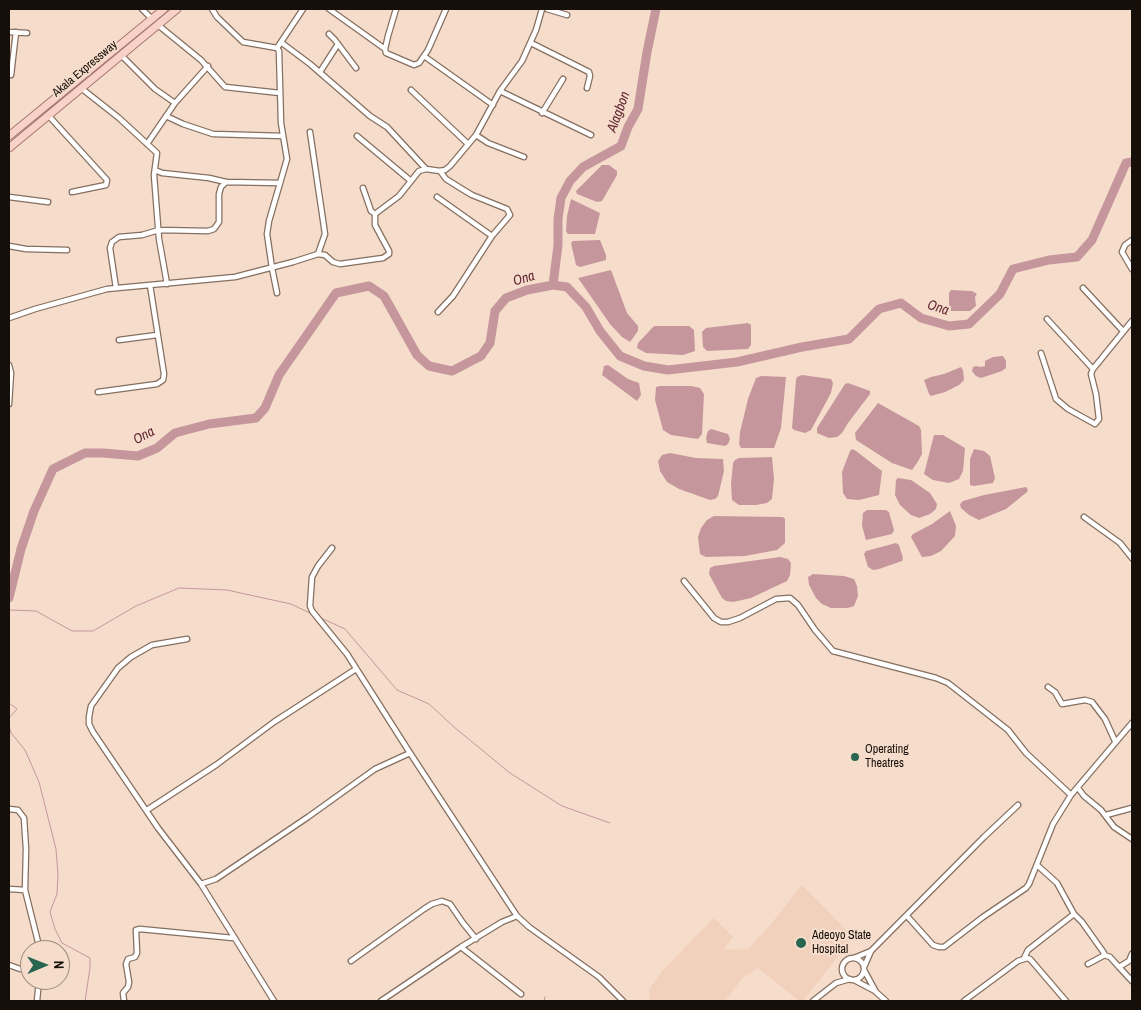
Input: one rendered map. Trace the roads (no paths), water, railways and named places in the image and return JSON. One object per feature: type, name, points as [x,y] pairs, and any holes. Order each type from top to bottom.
[{"type":"main road","name":"Akala Expressway","points":[[9,136],[164,9]]},
{"type":"main road","name":"Akala Expressway","points":[[9,148],[176,9]]},
{"type":"street","points":[[142,9],[152,19]]},
{"type":"street","points":[[212,9],[217,17],[243,42],[277,48]]},
{"type":"street","points":[[277,48],[282,43],[302,9]]},
{"type":"street","points":[[329,9],[385,49],[386,52],[414,65],[424,56],[446,9]]},
{"type":"street","points":[[385,49],[396,9]]},
{"type":"street","points":[[282,43],[320,72],[370,116],[387,127],[426,168],[440,171],[450,166],[476,135],[500,91],[522,61],[531,43],[542,9]]},
{"type":"street","points":[[547,9],[567,15]]},
{"type":"street","points":[[158,25],[208,66],[225,87],[280,93]]},
{"type":"street","points":[[9,32],[27,33]]},
{"type":"street","points":[[11,75],[16,32]]},
{"type":"street","points":[[329,34],[356,68]]},
{"type":"street","points":[[531,43],[587,71],[590,76],[587,88]]},
{"type":"street","points":[[320,72],[338,44]]},
{"type":"street","points":[[277,48],[279,52],[280,93],[286,159],[267,229],[277,293]]},
{"type":"street","points":[[120,55],[155,89],[175,103]]},
{"type":"street","points":[[424,56],[493,105]]},
{"type":"street","points":[[146,144],[175,103],[208,66]]},
{"type":"street","points":[[542,112],[563,80]]},
{"type":"street","points":[[81,88],[119,118],[157,153],[155,170],[160,244],[167,284]]},
{"type":"street","points":[[411,90],[468,144]]},
{"type":"street","points":[[500,91],[592,136]]},
{"type":"street","points":[[48,115],[107,180],[106,185],[72,192]]},
{"type":"street","points":[[166,116],[213,134],[283,136]]},
{"type":"street","points":[[310,132],[325,234],[318,254]]},
{"type":"street","points":[[476,135],[488,143],[524,157]]},
{"type":"street","points":[[358,136],[411,181]]},
{"type":"street","points":[[375,214],[399,196],[419,171],[426,168]]},
{"type":"street","points":[[155,170],[162,173],[209,178],[226,182],[280,183]]},
{"type":"street","points":[[438,312],[453,296],[492,236],[510,215],[510,210],[472,195],[446,179],[440,171]]},
{"type":"street","points":[[116,288],[110,248],[112,242],[118,237],[142,235],[159,230],[208,231],[214,229],[219,222],[219,194],[221,187],[226,182]]},
{"type":"street","points":[[9,318],[42,306],[116,288],[235,277],[318,254],[325,255],[337,264],[387,256],[389,254],[387,247],[375,226],[375,214],[371,211],[363,188]]},
{"type":"street","points":[[9,197],[48,202]]},
{"type":"street","points":[[437,197],[492,236]]},
{"type":"street","points":[[1132,240],[1125,245],[1122,252],[1132,269]]},
{"type":"street","points":[[9,246],[26,249],[67,250]]},
{"type":"street","points":[[98,392],[160,383],[164,378],[150,285]]},
{"type":"street","points":[[1083,288],[1123,331]]},
{"type":"street","points":[[1048,319],[1093,369]]},
{"type":"street","points":[[1041,352],[1056,400],[1068,410],[1095,424],[1099,420],[1091,374],[1132,321]]},
{"type":"street","points":[[119,340],[157,335]]},
{"type":"street","points":[[9,365],[11,373],[9,404]]},
{"type":"street","points":[[1084,517],[1120,543],[1132,558]]},
{"type":"street","points":[[332,548],[312,577],[310,606],[320,622],[347,654],[517,916],[529,927],[599,977],[624,1001]]},
{"type":"street","points":[[684,581],[714,618],[721,622],[740,618],[776,599],[790,598],[798,605],[815,630],[833,651],[936,678],[948,683],[1008,730],[1026,753],[1071,796]]},
{"type":"street","points":[[187,639],[152,645],[130,657],[118,668],[91,706],[90,728],[158,828],[201,884],[274,1001]]},
{"type":"street","points":[[147,810],[216,765],[274,722],[356,669]]},
{"type":"street","points":[[1048,687],[1055,692],[1062,704],[1085,700],[1092,702],[1105,719],[1115,742]]},
{"type":"street","points":[[907,916],[933,945],[944,947],[983,917],[1026,888],[1053,824],[1071,796],[1132,723]]},
{"type":"street","points":[[201,884],[216,879],[375,769],[410,753]]},
{"type":"street","points":[[1078,788],[1106,816],[1114,827],[1132,840]]},
{"type":"street","points":[[813,1001],[836,983],[846,961],[871,951],[1018,805]]},
{"type":"street","points":[[1106,816],[1132,808]]},
{"type":"street","points":[[9,809],[18,810],[24,818],[26,849],[25,890],[38,940]]},
{"type":"street","points":[[1037,865],[1057,883],[1074,914],[1082,922],[1104,955],[1110,957],[1132,981]]},
{"type":"street","points":[[9,889],[25,890]]},
{"type":"street","points":[[351,961],[424,909],[442,900],[450,904],[476,939]]},
{"type":"street","points":[[1024,958],[1028,950],[1074,914]]},
{"type":"street","points":[[382,1001],[461,947],[502,922],[517,916]]},
{"type":"street","points":[[124,1001],[123,993],[128,987],[129,982],[126,964],[128,959],[135,957],[137,953],[136,930],[233,938]]},
{"type":"street","points":[[461,947],[520,994]]},
{"type":"street","points":[[836,983],[860,978],[871,951]]},
{"type":"street","points":[[1119,967],[1129,961],[1132,954]]},
{"type":"street","points":[[1088,964],[1104,955]]},
{"type":"street","points":[[854,958],[862,962],[876,992]]},
{"type":"street","points":[[964,1001],[1024,958],[1030,959],[1066,1001]]},
{"type":"street","points":[[843,971],[845,976],[876,992],[886,1001]]},
{"type":"waterway","name":"Alagbon","points":[[553,285],[561,198],[570,181],[583,167],[621,146],[628,127],[638,109],[656,9]]},
{"type":"waterway","name":"Ona","points":[[9,598],[21,549],[34,511],[53,469],[85,453],[138,456],[157,448],[175,433],[209,424],[256,418],[265,408],[279,375],[336,293],[369,286],[384,296],[417,355],[429,366],[452,371],[481,356],[490,343],[495,311],[506,298],[527,290],[553,285],[567,287],[586,307],[600,331],[620,356],[644,366],[668,370],[737,362],[802,347],[849,339],[879,309],[901,303],[921,318],[949,326],[969,324],[1000,294],[1013,269],[1049,260],[1077,257],[1092,240],[1126,163],[1132,162]]},
{"type":"waterway","points":[[9,610],[36,611],[72,631],[93,631],[136,606],[179,588],[227,590],[291,604],[312,614]]},
{"type":"waterway","points":[[321,618],[345,629],[397,690],[429,704],[510,773],[562,806],[610,823]]},
{"type":"waterway","points":[[9,703],[17,709],[9,718]]},
{"type":"waterway","points":[[9,726],[11,733],[25,750],[39,782],[56,849],[57,894],[50,912],[55,929],[62,943],[90,958],[85,1001]]},
{"type":"waterway","points":[[544,1001],[545,997]]},
{"type":"place","name":"Operating Theatres","points":[[855,757]]},
{"type":"place","name":"Adeoyo State Hospital","points":[[801,943]]}]
